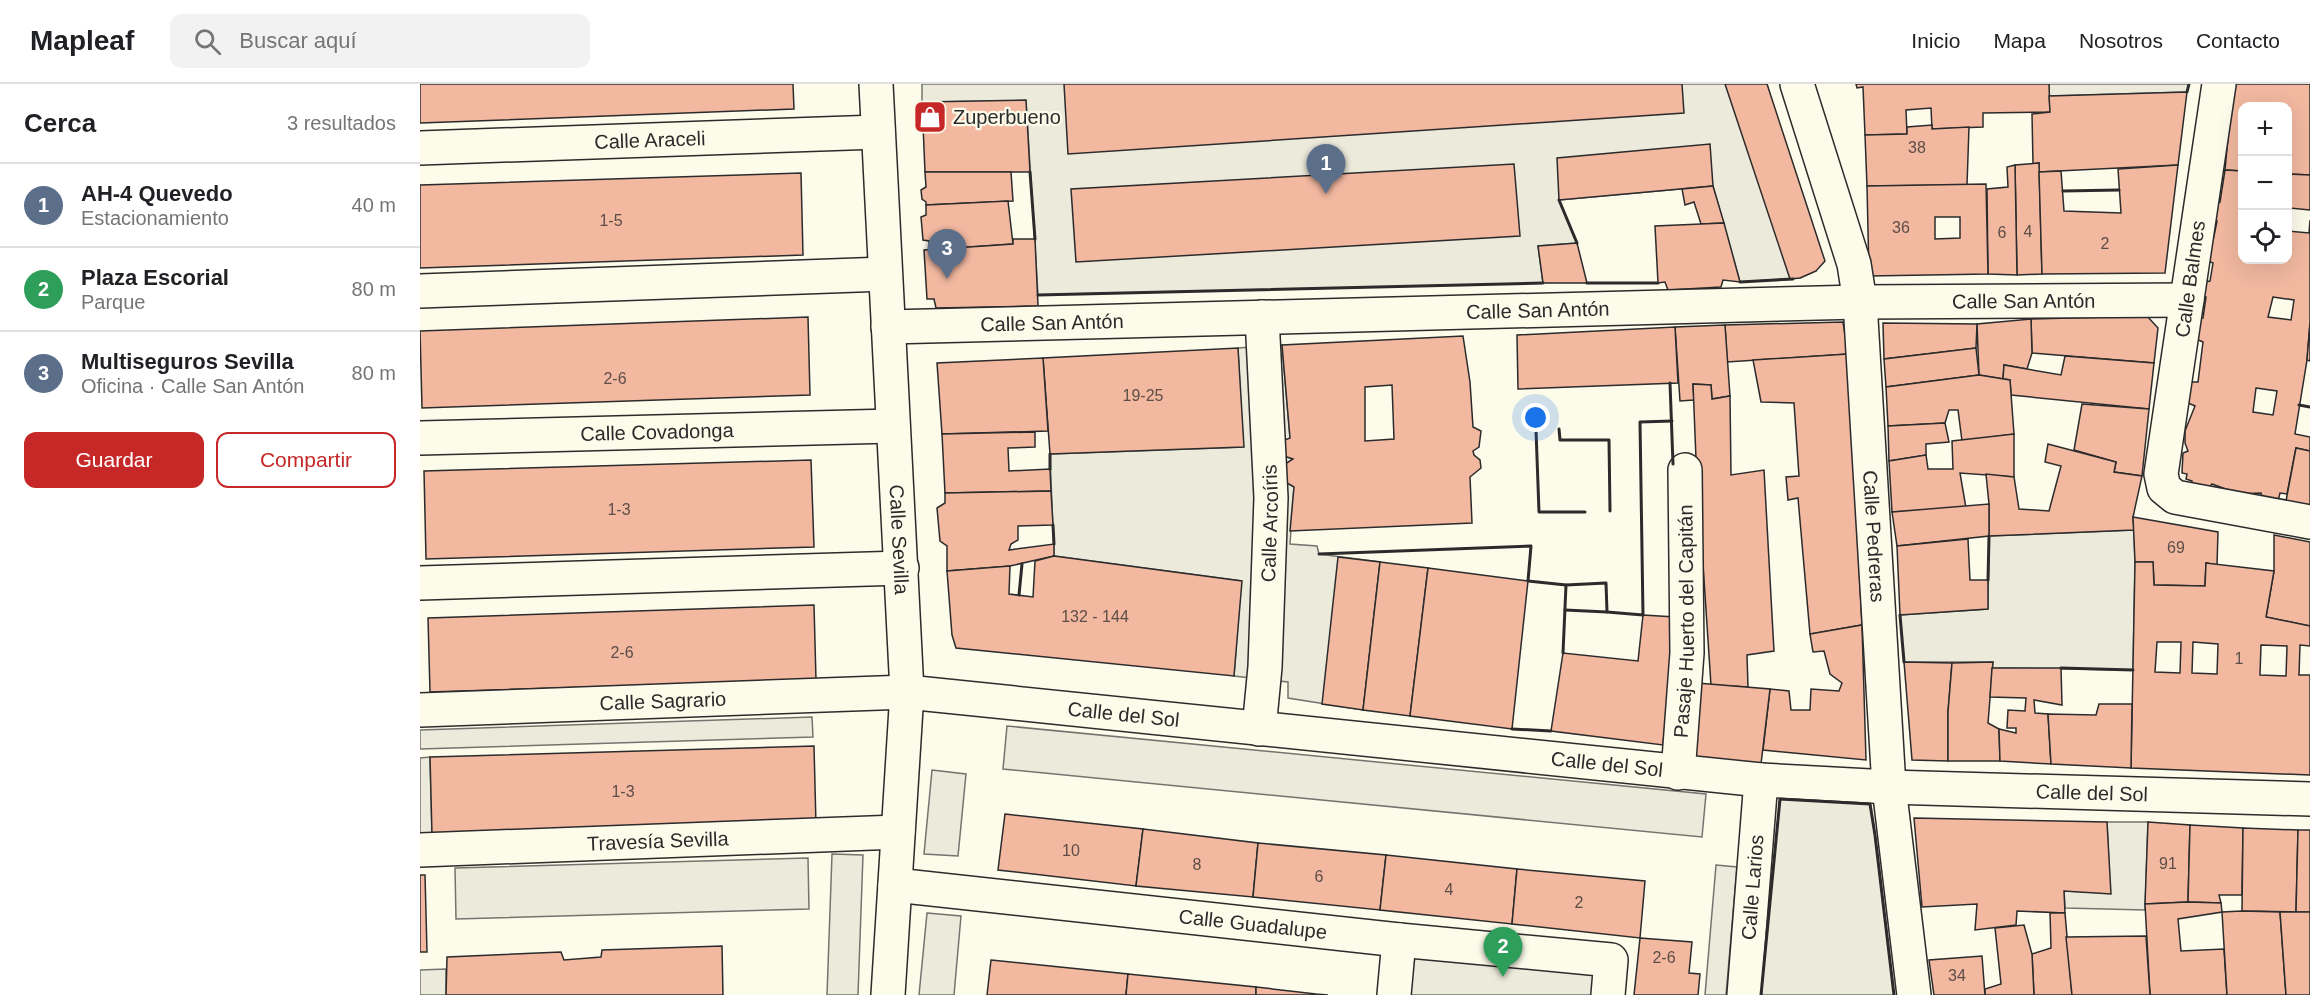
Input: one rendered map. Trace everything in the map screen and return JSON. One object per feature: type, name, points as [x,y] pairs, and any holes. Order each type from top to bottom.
[{"type":"street","name":"Calle Sevilla","points":[[876,84],[907,692],[888,995]]},
{"type":"street","name":"Calle Pedreras","points":[[1797,84],[1854,264],[1860,302],[1890,787],[1914,995]]},
{"type":"street","name":"Calle Balmes","points":[[2219,84],[2161,474],[2164,488],[2175,496],[2310,522]]},
{"type":"street","name":"Calle Araceli","points":[[420,148],[878,132]]},
{"type":"street","points":[[420,291],[885,274]]},
{"type":"street","name":"Calle San Antón","points":[[888,327],[1860,302],[2187,300]]},
{"type":"street","name":"Calle Arcoíris","points":[[1259,729],[1265,667],[1271,498],[1262,317]]},
{"type":"street","name":"Calle Covadonga","points":[[420,438],[893,426]]},
{"type":"street","name":"Pasaje Huerto del Capitán","points":[[1678,772],[1687,653],[1685,470]]},
{"type":"street","points":[[420,583],[902,568]]},
{"type":"street","name":"Calle del Sol","points":[[907,692],[1761,780],[1890,787],[2310,799]]},
{"type":"street","name":"Calle Sagrario","points":[[420,710],[907,692]]},
{"type":"street","name":"Calle Larios","points":[[1744,995],[1761,780]]},
{"type":"street","name":"Travesía Sevilla","points":[[420,850],[898,832]]},
{"type":"street","name":"Calle Guadalupe","points":[[895,885],[1611,960],[1608,995]]},
{"type":"street","points":[[1394,995],[1399,939]]},
{"type":"shaded area","points":[[922,84],[1767,84],[1816,271],[1800,278],[1740,282],[1713,186],[1559,200],[1577,243],[1538,246],[1543,283],[1038,295],[1026,101],[922,102]]},
{"type":"shaded area","points":[[2049,84],[2189,84],[2187,92],[2049,96]]},
{"type":"shaded area","points":[[1282,345],[1290,438],[1281,455],[1293,459],[1294,487],[1290,544],[1317,546],[1319,554],[1380,562],[1363,710],[1288,698],[1288,682],[1234,676],[1241,581],[1054,556],[1050,454],[1243,447],[1238,348]]},
{"type":"shaded area","points":[[2134,530],[2133,670],[1992,668],[1993,662],[1904,662],[1900,615],[1988,609],[1989,536]]},
{"type":"shaded area","points":[[812,717],[813,737],[420,749],[420,730]]},
{"type":"shaded area","points":[[1007,726],[1706,794],[1702,837],[1003,769]]},
{"type":"shaded area","points":[[430,757],[432,835],[420,836],[420,758]]},
{"type":"shaded area","points":[[932,770],[966,774],[958,856],[924,854]]},
{"type":"shaded area","points":[[1780,799],[1870,804],[1894,995],[1761,995]]},
{"type":"shaded area","points":[[2107,822],[2148,822],[2145,910],[2065,908],[2064,891],[2110,893]]},
{"type":"shaded area","points":[[832,854],[863,855],[858,995],[827,995]]},
{"type":"shaded area","points":[[808,858],[809,909],[456,919],[455,868]]},
{"type":"shaded area","points":[[1716,865],[1737,867],[1726,995],[1705,995]]},
{"type":"shaded area","points":[[927,913],[961,916],[954,995],[919,995]]},
{"type":"shaded area","points":[[1399,940],[1611,960],[1608,995],[1394,995]]},
{"type":"shaded area","points":[[446,969],[446,995],[420,995],[420,970]]},
{"type":"building","points":[[420,84],[793,84],[794,109],[420,123]]},
{"type":"building","points":[[1064,84],[1682,84],[1684,113],[1068,154]]},
{"type":"building","points":[[1725,84],[1767,84],[1825,261],[1816,271],[1800,278],[1790,279]]},
{"type":"building","points":[[1856,84],[2049,84],[2050,112],[1983,113],[1983,127],[1932,129],[1931,108],[1906,110],[1907,134],[1865,135],[1863,87],[1857,88]]},
{"type":"building","points":[[2233,84],[2310,84],[2310,175],[2292,174],[2292,102],[2238,102],[2238,171],[2225,170]]},
{"type":"building","points":[[2187,92],[2178,165],[2039,172],[2039,163],[2033,164],[2032,114],[2050,112],[2049,96]]},
{"type":"building","points":[[1026,100],[1030,172],[925,172],[922,102]]},
{"type":"building","points":[[1932,125],[1932,129],[1969,127],[1967,185],[1867,186],[1865,135],[1907,134],[1907,127]]},
{"type":"building","points":[[1710,144],[1713,186],[1559,200],[1557,158]]},
{"type":"building","points":[[2039,163],[2042,274],[2017,275],[2015,165]]},
{"type":"building","points":[[1514,164],[1520,236],[1076,262],[1071,189]]},
{"type":"building","points":[[2015,165],[2017,275],[1988,274],[1987,189],[2008,187],[2007,167]]},
{"type":"building","points":[[2178,165],[2165,273],[2042,274],[2039,172],[2061,171],[2064,211],[2121,213],[2118,169]]},
{"type":"building","points":[[2225,170],[2238,171],[2238,264],[2292,264],[2292,231],[2309,233],[2310,220],[2310,323],[2307,360],[2295,434],[2310,437],[2310,451],[2296,448],[2287,494],[2280,493],[2278,501],[2262,497],[2261,493],[2239,494],[2212,484],[2209,488],[2191,486],[2192,481],[2186,479],[2187,474],[2182,473],[2183,453],[2188,451],[2185,431],[2195,406],[2188,403],[2191,382],[2198,382],[2203,342],[2196,339],[2197,318],[2203,318],[2206,297],[2201,296],[2204,282],[2210,281],[2213,263],[2206,260],[2208,243],[2213,240],[2217,221],[2213,217],[2215,203],[2220,202]],"holes":[[[2273,297],[2294,300],[2291,320],[2268,317]],[[2256,388],[2277,391],[2273,415],[2253,412]]]},
{"type":"building","points":[[925,172],[1011,172],[1013,201],[926,205],[922,199],[921,190],[926,187]]},
{"type":"building","points":[[801,173],[803,255],[420,268],[420,185]]},
{"type":"building","points":[[2292,174],[2310,175],[2310,210],[2292,208]]},
{"type":"building","points":[[1986,184],[1988,274],[1869,276],[1867,186]],"holes":[[[1935,217],[1960,217],[1960,238],[1935,239]]]},
{"type":"building","points":[[1713,186],[1724,223],[1701,224],[1694,202],[1685,205],[1682,189]]},
{"type":"building","points":[[1008,201],[1013,244],[929,250],[929,241],[923,240],[921,217],[926,215],[926,205]]},
{"type":"building","points":[[1724,223],[1740,282],[1723,280],[1721,287],[1668,290],[1665,282],[1658,283],[1655,226]]},
{"type":"building","points":[[1013,239],[1035,239],[1038,306],[936,308],[934,299],[927,299],[924,250],[1013,244]]},
{"type":"building","points":[[1577,243],[1587,283],[1543,283],[1538,246]]},
{"type":"building","points":[[2147,316],[2158,328],[2154,363],[2032,353],[2031,319]]},
{"type":"building","points":[[808,317],[810,395],[422,408],[420,331]]},
{"type":"building","points":[[2031,319],[2032,353],[2027,369],[2004,365],[2003,379],[1979,375],[1977,324]]},
{"type":"building","points":[[1843,322],[1848,354],[1727,362],[1725,325]]},
{"type":"building","points":[[1883,323],[1977,324],[1976,348],[1884,359]]},
{"type":"building","points":[[2310,323],[2310,361],[2307,360]]},
{"type":"building","points":[[1725,325],[1730,396],[1712,399],[1711,385],[1693,384],[1694,400],[1680,401],[1675,327]]},
{"type":"building","points":[[1675,327],[1678,383],[1518,389],[1517,335]]},
{"type":"building","points":[[1463,336],[1470,382],[1473,427],[1481,431],[1479,447],[1473,451],[1480,460],[1481,468],[1470,477],[1472,523],[1290,531],[1294,487],[1278,478],[1279,468],[1293,459],[1281,455],[1282,441],[1290,438],[1282,345]],"holes":[[[1392,385],[1394,439],[1365,441],[1365,387]]]},
{"type":"building","points":[[1238,348],[1244,447],[1050,454],[1043,358]]},
{"type":"building","points":[[1976,348],[1979,375],[1886,387],[1884,359]]},
{"type":"building","points":[[1848,354],[1862,625],[1810,634],[1798,498],[1788,500],[1786,477],[1799,476],[1794,403],[1761,402],[1753,360]]},
{"type":"building","points":[[2065,356],[2154,363],[2149,409],[2011,395],[2010,380],[2003,379],[2004,365],[2061,375]]},
{"type":"building","points":[[1043,358],[1048,431],[942,434],[937,363]]},
{"type":"building","points":[[1979,375],[2010,380],[2014,434],[1962,441],[1958,410],[1949,410],[1945,423],[1888,426],[1886,387]]},
{"type":"building","points":[[1693,384],[1711,385],[1712,399],[1730,396],[1731,475],[1764,470],[1774,651],[1747,655],[1748,687],[1711,685]]},
{"type":"building","points":[[2082,404],[2149,409],[2142,476],[2114,472],[2116,462],[2074,450]]},
{"type":"building","points":[[1945,423],[1949,442],[1926,444],[1926,455],[1889,461],[1888,426]]},
{"type":"building","points":[[1035,432],[1035,447],[1008,448],[1009,471],[1050,469],[1051,491],[945,493],[942,434]]},
{"type":"building","points":[[2014,434],[2014,477],[1960,473],[1966,508],[1892,512],[1889,461],[1926,455],[1928,469],[1953,469],[1952,441]]},
{"type":"building","points":[[2048,444],[2116,462],[2114,472],[2142,476],[2133,517],[2134,530],[1989,536],[1986,474],[2014,477],[2019,509],[2049,511],[2061,466],[2045,462]]},
{"type":"building","points":[[2296,448],[2310,451],[2310,505],[2286,501]]},
{"type":"building","points":[[811,460],[814,547],[426,559],[424,471]]},
{"type":"building","points":[[1051,491],[1053,525],[1018,526],[1018,540],[1011,544],[1009,550],[1054,544],[1054,556],[1010,566],[947,571],[947,546],[940,541],[937,508],[945,503],[945,493]]},
{"type":"building","points":[[1989,504],[1989,536],[1897,546],[1892,512]]},
{"type":"building","points":[[2133,517],[2218,532],[2217,565],[2206,563],[2205,586],[2154,585],[2153,562],[2135,562]]},
{"type":"building","points":[[2274,535],[2310,542],[2310,626],[2266,617],[2274,571]]},
{"type":"building","points":[[1968,539],[1970,580],[1988,580],[1988,609],[1900,615],[1897,546]]},
{"type":"building","points":[[1054,556],[1242,581],[1234,676],[956,648],[952,635],[947,571],[1010,566],[1009,594],[1033,597],[1035,561]]},
{"type":"building","points":[[1338,557],[1380,562],[1363,710],[1322,704]]},
{"type":"building","points":[[1380,562],[1428,568],[1410,716],[1363,710]]},
{"type":"building","points":[[2135,562],[2153,562],[2154,585],[2205,586],[2206,563],[2274,571],[2266,617],[2310,626],[2310,646],[2300,645],[2299,675],[2310,675],[2310,775],[2131,768]],"holes":[[[2157,642],[2181,642],[2180,673],[2155,672]],[[2193,642],[2218,644],[2217,674],[2192,673]],[[2261,645],[2287,646],[2286,676],[2260,675]]]},
{"type":"building","points":[[1428,568],[1528,581],[1512,729],[1410,716]]},
{"type":"building","points":[[814,605],[816,680],[430,692],[428,618]]},
{"type":"building","points":[[1643,615],[1675,617],[1663,745],[1551,731],[1563,653],[1638,661]]},
{"type":"building","points":[[1862,625],[1866,760],[1763,750],[1770,689],[1789,691],[1791,710],[1810,710],[1811,689],[1839,691],[1842,683],[1830,674],[1824,651],[1813,652],[1810,634]]},
{"type":"building","points":[[1904,662],[1952,663],[1948,712],[1948,761],[1912,760]]},
{"type":"building","points":[[1993,662],[1988,723],[1999,729],[2000,761],[1948,761],[1948,712],[1952,663]]},
{"type":"building","points":[[1992,668],[2061,668],[2062,705],[2034,700],[2035,713],[2048,714],[2051,764],[2000,761],[1999,729],[2016,733],[2016,728],[2007,728],[2008,710],[2025,711],[2026,698],[1990,697]]},
{"type":"building","points":[[1697,683],[1770,689],[1761,764],[1690,759]]},
{"type":"building","points":[[2099,704],[2132,704],[2131,768],[2051,764],[2048,714],[2096,715]]},
{"type":"building","points":[[814,746],[816,825],[432,835],[430,757]]},
{"type":"building","points":[[1005,814],[1143,829],[1136,886],[998,870]]},
{"type":"building","points":[[1914,818],[2107,822],[2111,894],[2064,891],[2065,913],[2017,911],[2016,925],[1975,930],[1977,904],[1922,907]]},
{"type":"building","points":[[2148,822],[2190,825],[2188,902],[2145,904]]},
{"type":"building","points":[[2190,825],[2243,828],[2242,895],[2219,895],[2221,903],[2188,902]]},
{"type":"building","points":[[2243,828],[2298,830],[2296,912],[2242,911]]},
{"type":"building","points":[[1143,829],[1258,843],[1253,897],[1136,886]]},
{"type":"building","points":[[2298,830],[2310,830],[2310,912],[2296,912]]},
{"type":"building","points":[[1258,843],[1386,855],[1380,910],[1253,897]]},
{"type":"building","points":[[1386,855],[1517,869],[1512,924],[1380,910]]},
{"type":"building","points":[[1517,869],[1645,881],[1640,938],[1512,924]]},
{"type":"building","points":[[420,875],[425,875],[427,952],[420,952]]},
{"type":"building","points":[[2221,903],[2222,912],[2178,919],[2181,951],[2224,949],[2227,995],[2150,995],[2145,904]]},
{"type":"building","points":[[2222,912],[2280,912],[2286,995],[2227,995]]},
{"type":"building","points":[[2280,912],[2310,912],[2310,995],[2286,995]]},
{"type":"building","points":[[2050,913],[2065,913],[2072,995],[2034,995],[2032,954],[2051,948]]},
{"type":"building","points":[[2024,925],[2032,954],[2034,995],[1985,995],[1985,989],[2001,984],[1995,928]]},
{"type":"building","points":[[2146,936],[2150,995],[2072,995],[2066,937]]},
{"type":"building","points":[[1640,938],[1692,942],[1689,973],[1700,974],[1698,995],[1634,995]]},
{"type":"building","points":[[722,946],[723,995],[446,995],[447,957],[561,952],[564,960],[601,957],[602,950]]},
{"type":"building","points":[[1982,956],[1985,995],[1934,995],[1929,960]]},
{"type":"building","points":[[991,960],[1128,974],[1126,995],[987,995]]},
{"type":"building","points":[[1128,974],[1256,987],[1256,995],[1126,995]]},
{"type":"building","points":[[1256,987],[1316,994],[1328,995],[1256,995]]},
{"type":"wall","points":[[2187,92],[2189,84]]},
{"type":"wall","points":[[1030,172],[1035,239]]},
{"type":"wall","points":[[2063,191],[2119,190]]},
{"type":"wall","points":[[1559,200],[1577,243]]},
{"type":"wall","points":[[1740,282],[1793,279]]},
{"type":"wall","points":[[1038,295],[1543,283]]},
{"type":"wall","points":[[1587,283],[1658,283]]},
{"type":"wall","points":[[1670,383],[1673,464]]},
{"type":"wall","points":[[2299,405],[2310,407]]},
{"type":"wall","points":[[1607,612],[1643,615],[1640,422],[1672,421]]},
{"type":"wall","points":[[1559,429],[1560,440],[1609,440],[1610,511]]},
{"type":"wall","points":[[1536,430],[1539,512],[1585,512]]},
{"type":"wall","points":[[1050,454],[1050,469]]},
{"type":"wall","points":[[1053,525],[1054,544]]},
{"type":"wall","points":[[1988,580],[1989,536]]},
{"type":"wall","points":[[1319,554],[1531,546],[1528,581],[1566,585],[1563,653]]},
{"type":"wall","points":[[1019,595],[1022,564]]},
{"type":"wall","points":[[1565,610],[1607,612],[1606,583],[1566,585]]},
{"type":"wall","points":[[1900,615],[1904,662]]},
{"type":"wall","points":[[2061,668],[2133,670]]},
{"type":"wall","points":[[1512,729],[1551,731]]},
{"type":"wall","points":[[1761,995],[1780,799],[1870,804],[1894,995]]},
{"type":"place","name":"Zuperbueno","points":[[930,117]]},
{"type":"place","name":"AH-4 Quevedo","points":[[1326,194]]},
{"type":"place","name":"Multiseguros Sevilla","points":[[947,279]]},
{"type":"place","name":"Plaza Escorial","points":[[1503,977]]}]
